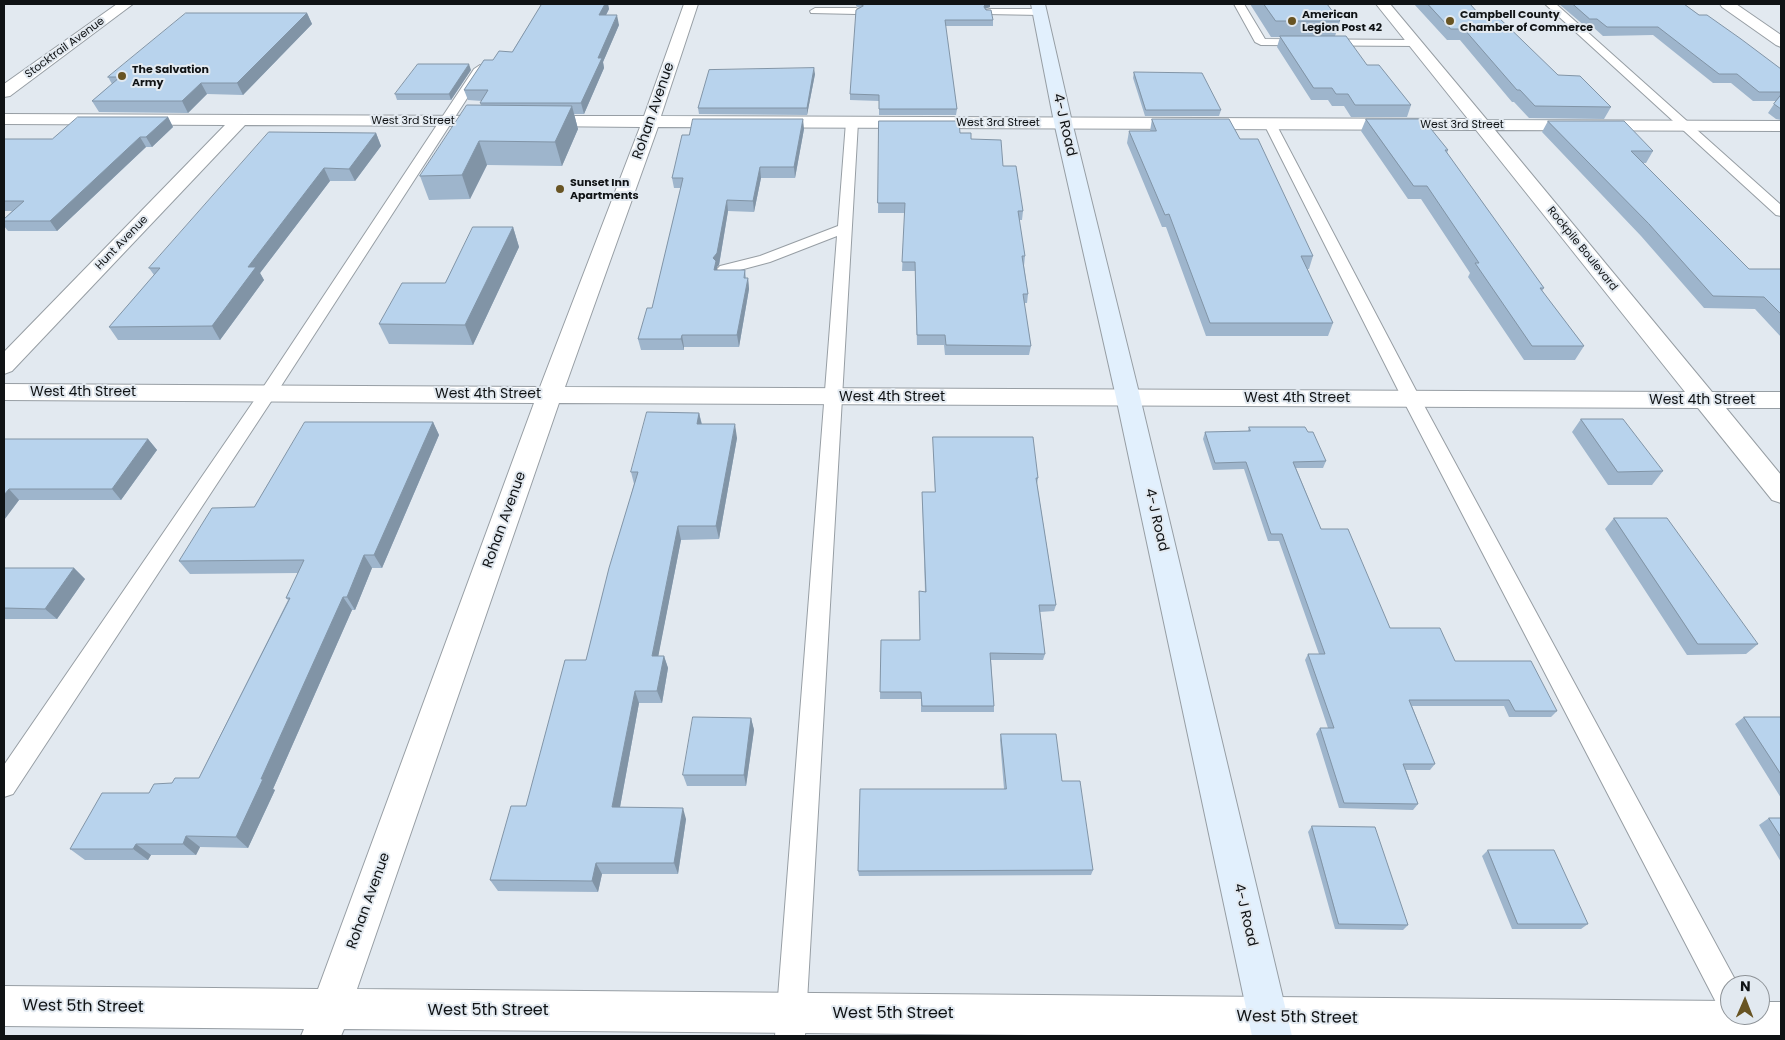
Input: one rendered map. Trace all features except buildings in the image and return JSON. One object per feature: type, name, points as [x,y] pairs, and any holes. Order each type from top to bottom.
[{"type":"main road","name":"4-J Road","points":[[1039,8],[1063,122],[1128,397],[1270,1027]]},
{"type":"street","name":"Stocktrail Avenue","points":[[4,92],[126,4]]},
{"type":"street","name":"Rohan Avenue","points":[[326,1023],[550,394],[651,121],[691,4]]},
{"type":"street","name":"Rockpile Boulevard","points":[[1383,4],[1781,493]]},
{"type":"street","points":[[1727,4],[1781,42]]},
{"type":"street","name":"West 3rd Street","points":[[4,120],[1063,122],[1781,126]]},
{"type":"street","name":"Hunt Avenue","points":[[4,366],[240,120]]},
{"type":"street","name":"West 4th Street","points":[[4,392],[1781,400]]},
{"type":"street","name":"West 5th Street","points":[[4,1006],[326,1023],[1270,1027],[1720,1018]]},
{"type":"lane","points":[[1239,4],[1261,42],[1415,43]]},
{"type":"lane","points":[[1550,4],[1781,212]]},
{"type":"lane","points":[[990,12],[1039,8]]},
{"type":"lane","points":[[815,11],[856,11]]},
{"type":"lane","points":[[4,786],[268,393],[485,61]]},
{"type":"lane","points":[[791,1025],[852,122]]},
{"type":"lane","points":[[1270,124],[1411,398],[1720,980]]},
{"type":"lane","points":[[725,269],[765,259],[845,228]]},
{"type":"place","name":"American Legion Post 42","points":[[1292,21]]},
{"type":"place","name":"Campbell County Chamber of Commerce","points":[[1450,21]]},
{"type":"place","name":"The Salvation Army","points":[[122,76]]},
{"type":"place","name":"Sunset Inn Apartments","points":[[560,189]]}]
